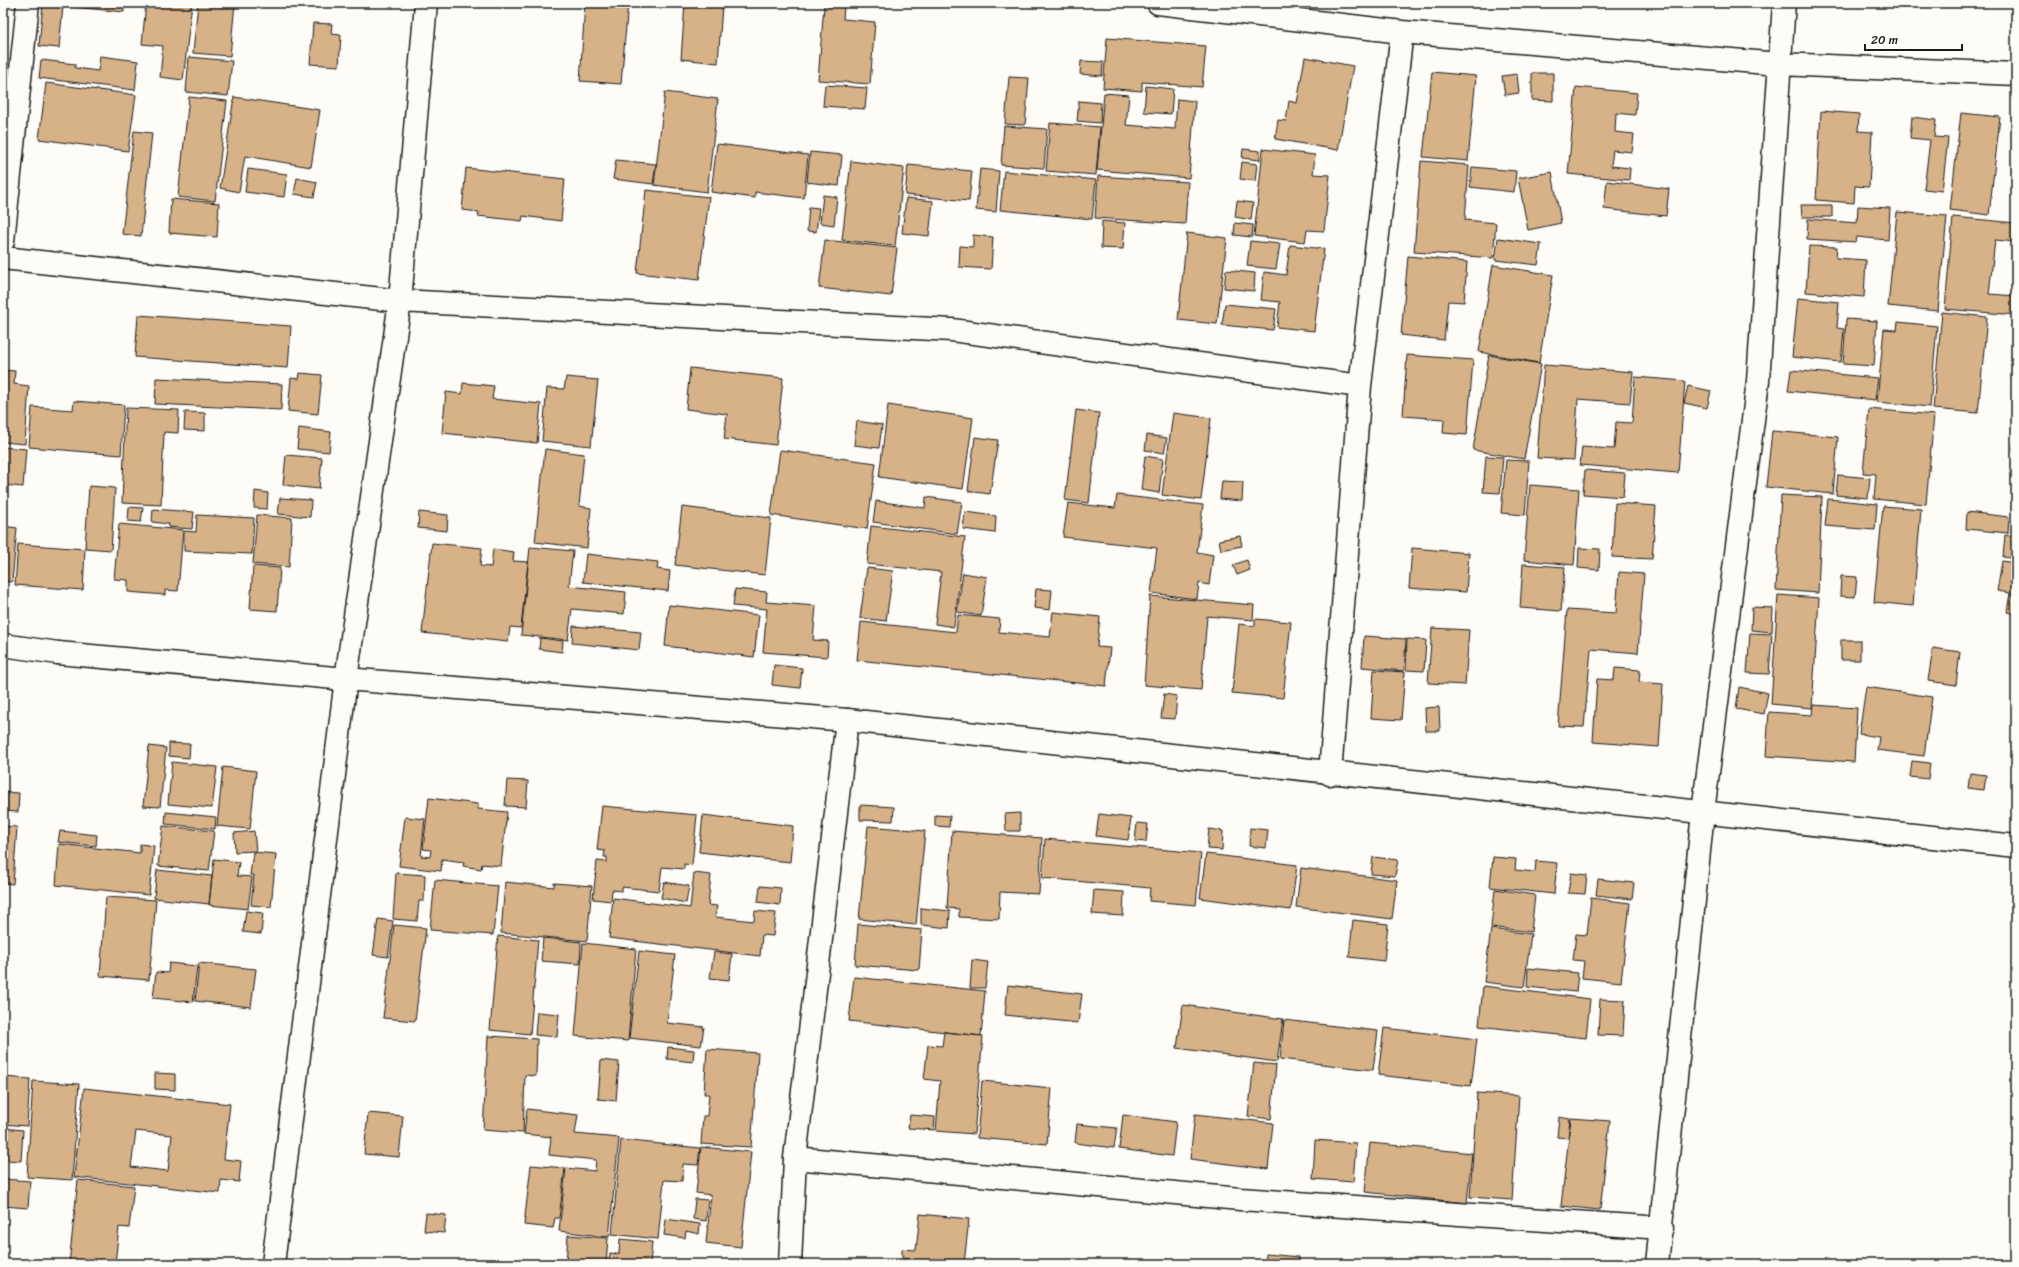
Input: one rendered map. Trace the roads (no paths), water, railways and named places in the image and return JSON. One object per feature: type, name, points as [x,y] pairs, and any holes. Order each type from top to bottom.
[{"type":"street","points":[[3,241],[28,3]]},
{"type":"street","points":[[273,1264],[346,679],[400,301],[426,3]]},
{"type":"street","points":[[1158,3],[1402,32],[1779,64],[2016,74]]},
{"type":"street","points":[[1657,1264],[1662,1228],[1703,812],[1758,380],[1784,3]]},
{"type":"street","points":[[1330,774],[1360,386],[1402,32]]},
{"type":"street","points":[[3,258],[400,301],[952,330],[1360,386]]},
{"type":"street","points":[[3,645],[58,653],[346,679],[847,720],[1330,774],[2016,846]]},
{"type":"street","points":[[790,1264],[795,1158],[847,720]]},
{"type":"street","points":[[795,1158],[1240,1198],[1662,1228]]}]
